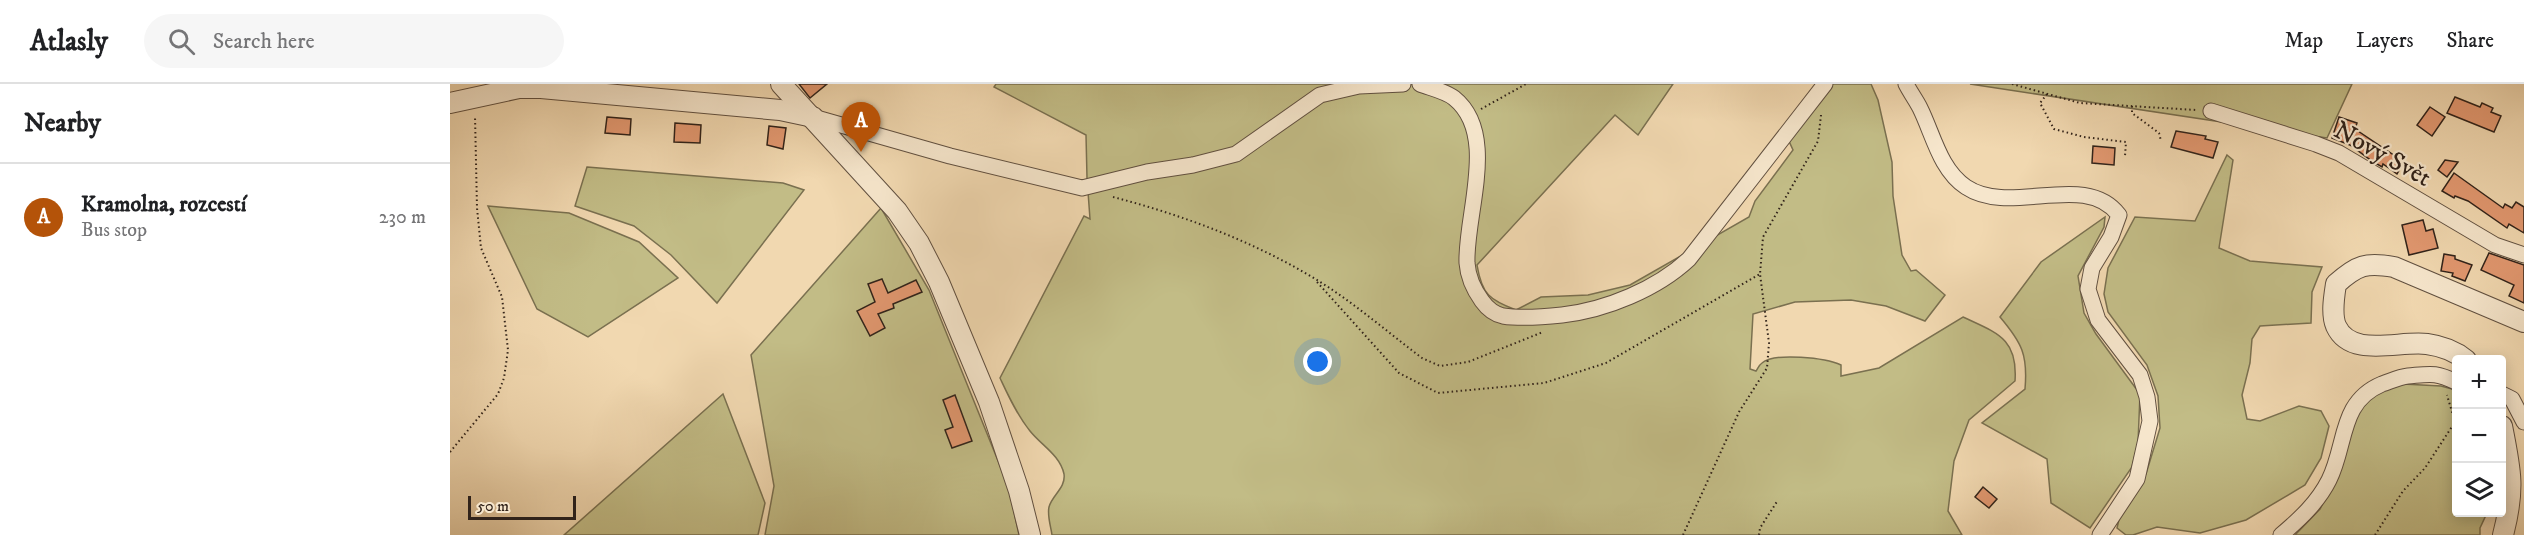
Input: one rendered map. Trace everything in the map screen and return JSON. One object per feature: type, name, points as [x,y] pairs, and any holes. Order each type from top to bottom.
[{"type":"street","points":[[781,84],[897,211],[919,243],[939,282],[989,402],[1019,491],[1030,535]]},
{"type":"street","points":[[450,103],[519,88],[540,88],[780,110],[813,117],[950,156],[1082,188],[1236,154],[1320,95],[1359,86],[1403,84]]},
{"type":"street","points":[[1420,84],[1453,97],[1468,116],[1478,149],[1467,264],[1474,289],[1488,309],[1502,316],[1542,317],[1572,314],[1622,299],[1673,274],[1689,259],[1822,88]]},
{"type":"street","points":[[1905,84],[1919,106],[1943,160],[1954,176],[1966,187],[1983,195],[2002,198],[2071,194],[2097,198],[2112,206],[2119,215],[2111,237],[2092,268],[2088,289],[2098,320],[2140,375],[2147,397],[2150,422],[2137,479],[2100,535]]},
{"type":"street","name":"Nový Svět","points":[[2211,111],[2339,153],[2495,245],[2524,255]]},
{"type":"street","points":[[2458,355],[2451,350],[2427,344],[2375,346],[2349,342],[2336,326],[2333,305],[2336,284],[2350,271],[2371,263],[2394,267],[2524,322]]},
{"type":"street","points":[[2281,535],[2304,516],[2329,480],[2351,412],[2360,397],[2371,389],[2400,377],[2437,373],[2452,380]]},
{"type":"street","points":[[2506,396],[2512,399],[2524,422]]},
{"type":"street","points":[[2504,535],[2512,497],[2506,446]]},
{"type":"path","points":[[1468,116],[1526,84]]},
{"type":"path","points":[[2012,84],[2080,103],[2211,111]]},
{"type":"path","points":[[1683,535],[1739,412],[1767,368],[1769,343],[1760,274],[1763,237],[1818,141],[1822,88]]},
{"type":"path","points":[[2048,94],[2040,104],[2054,129],[2084,137],[2126,142],[2125,156]]},
{"type":"path","points":[[450,452],[498,394],[504,378],[508,350],[502,297],[481,249],[474,98]]},
{"type":"path","points":[[2132,106],[2132,113],[2159,133],[2161,141]]},
{"type":"path","points":[[1082,188],[1161,209],[1253,245],[1313,277],[1422,358],[1440,366],[1468,362],[1543,332]]},
{"type":"path","points":[[1313,277],[1399,373],[1438,393],[1544,383],[1606,363],[1760,274]]},
{"type":"path","points":[[2375,535],[2403,491],[2425,468],[2455,422],[2449,398],[2437,373]]},
{"type":"path","points":[[1759,535],[1760,528],[1778,500]]},
{"type":"shaded area","points":[[996,84],[1673,84],[1638,135],[1615,115],[1477,265],[1482,283],[1489,295],[1516,310],[1541,297],[1588,295],[1630,285],[1749,217],[1755,201],[1793,150],[1788,139],[1830,84],[1871,84],[1878,100],[1892,162],[1893,196],[1902,255],[1911,271],[1916,270],[1945,295],[1925,321],[1886,306],[1851,300],[1795,302],[1753,314],[1750,369],[1756,371],[1761,364],[1769,360],[1789,357],[1834,362],[1841,365],[1841,376],[1879,368],[1963,317],[2003,339],[2013,355],[2015,381],[1969,420],[1954,461],[1948,511],[1962,535],[1052,535],[1049,507],[1063,483],[1062,467],[1025,425],[1000,378],[1084,216],[1090,219],[1086,135],[994,87]]},
{"type":"shaded area","points":[[1970,84],[2352,84],[2327,138]]},
{"type":"shaded area","points":[[2227,155],[2233,160],[2219,248],[2250,261],[2322,267],[2312,292],[2311,323],[2260,326],[2252,339],[2250,363],[2242,395],[2247,419],[2260,421],[2299,406],[2321,411],[2329,426],[2321,458],[2305,485],[2246,520],[2200,533],[2157,527],[2126,535],[2117,528],[2120,515],[2146,474],[2160,428],[2158,396],[2147,365],[2108,312],[2104,294],[2108,268],[2135,217],[2195,221]]},
{"type":"shaded area","points":[[587,167],[783,183],[804,190],[717,303],[671,255],[634,226],[575,206]]},
{"type":"shaded area","points":[[488,206],[569,213],[639,242],[678,278],[588,337],[537,309]]},
{"type":"shaded area","points":[[881,208],[929,290],[1009,488],[1019,535],[765,535],[774,486],[751,355]]},
{"type":"shaded area","points":[[2105,217],[2104,227],[2078,276],[2084,313],[2096,334],[2140,394],[2138,443],[2132,467],[2090,528],[2051,503],[2047,459],[1982,423],[2025,389],[2022,350],[2014,334],[2000,317],[2041,262]]},
{"type":"shaded area","points":[[2403,384],[2441,386],[2452,389],[2452,517],[2485,517],[2480,528],[2480,535],[2295,535],[2320,509],[2338,474],[2360,407],[2383,389]]},
{"type":"shaded area","points":[[723,394],[765,503],[758,535],[564,535]]},
{"type":"building","points":[[799,84],[827,84],[810,98]]},
{"type":"building","points":[[2455,97],[2480,107],[2482,103],[2493,108],[2491,112],[2501,116],[2494,132],[2447,113]]},
{"type":"building","points":[[2430,107],[2445,117],[2432,136],[2417,125]]},
{"type":"building","points":[[607,117],[631,119],[630,135],[605,133]]},
{"type":"building","points":[[2339,117],[2357,123],[2355,129],[2404,162],[2397,174],[2383,164],[2382,167],[2372,161],[2350,145],[2332,138]]},
{"type":"building","points":[[675,123],[701,125],[700,143],[674,142]]},
{"type":"building","points":[[769,126],[786,128],[783,149],[767,145]]},
{"type":"building","points":[[2176,131],[2206,136],[2205,139],[2218,142],[2213,158],[2171,147]]},
{"type":"building","points":[[2093,146],[2115,148],[2114,165],[2092,163]]},
{"type":"building","points":[[2445,160],[2458,162],[2447,177],[2438,170]]},
{"type":"building","points":[[2454,173],[2503,208],[2505,204],[2512,208],[2516,202],[2524,207],[2524,233],[2509,224],[2507,228],[2468,201],[2455,196],[2454,198],[2442,191]]},
{"type":"building","points":[[2423,220],[2426,231],[2433,229],[2438,248],[2409,255],[2402,225]]},
{"type":"building","points":[[2489,253],[2524,265],[2524,303],[2509,296],[2514,285],[2481,270]]},
{"type":"building","points":[[2444,254],[2455,256],[2455,259],[2472,265],[2465,281],[2452,276],[2453,273],[2441,271]]},
{"type":"building","points":[[882,279],[888,293],[916,280],[922,292],[893,304],[894,308],[878,314],[885,328],[870,336],[857,311],[875,302],[868,284]]},
{"type":"building","points":[[955,395],[972,441],[952,448],[945,430],[953,427],[943,400]]},
{"type":"building","points":[[1983,487],[1997,499],[1989,508],[1975,497]]},
{"type":"place","name":"Kramolna, rozcestí","points":[[861,152]]}]
